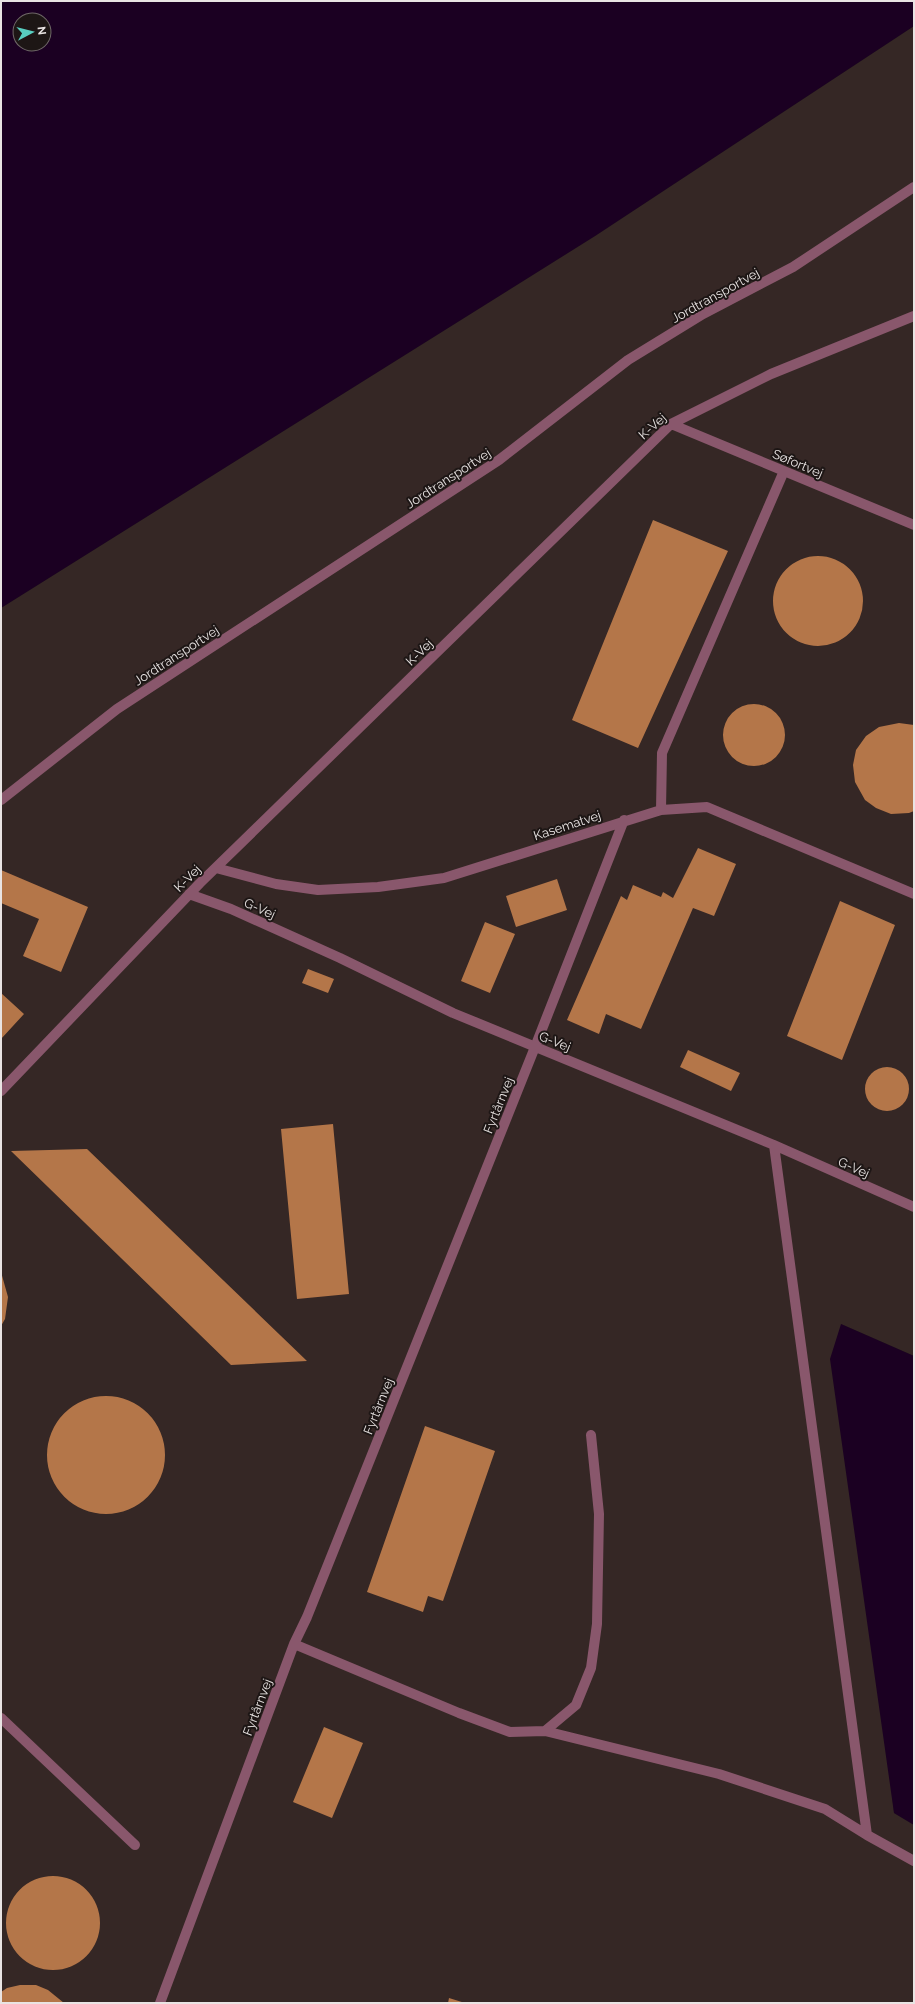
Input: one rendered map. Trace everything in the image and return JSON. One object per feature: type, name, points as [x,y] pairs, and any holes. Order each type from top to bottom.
[{"type":"lane","name":"Jordtransportvej","points":[[1,800],[117,709],[499,460],[628,360],[703,314],[793,267],[914,187]]},
{"type":"lane","name":"K-Vej","points":[[1,1091],[189,894],[671,424],[771,374],[914,316]]},
{"type":"lane","name":"Søfortvej","points":[[671,424],[914,526]]},
{"type":"lane","points":[[660,810],[662,753],[784,471]]},
{"type":"lane","name":"Kasematvej","points":[[216,868],[276,884],[318,890],[378,887],[444,878],[624,820],[660,810],[708,807],[914,894]]},
{"type":"lane","name":"Fyrtårnvej","points":[[160,2003],[294,1644],[307,1617],[624,820]]},
{"type":"lane","name":"G-Vej","points":[[189,894],[231,909],[340,958],[453,1013],[774,1146],[914,1207]]},
{"type":"lane","points":[[774,1146],[867,1835]]},
{"type":"lane","points":[[545,1731],[576,1706],[591,1668],[597,1624],[599,1514],[590,1435]]},
{"type":"lane","points":[[294,1644],[459,1713],[510,1732],[545,1731],[719,1774],[825,1808],[867,1835],[914,1861]]},
{"type":"lane","points":[[1,1718],[135,1845]]},
{"type":"shaded area","points":[[1,1],[914,1],[914,26],[595,236],[1,608]]},
{"type":"shaded area","points":[[914,26],[914,1356],[841,1324],[894,1813],[914,1825],[914,2003],[1,2003],[1,608],[595,236]]},
{"type":"shaded area","points":[[841,1324],[914,1356],[914,1825],[894,1813],[830,1359]]},
{"type":"building","points":[[653,520],[728,551],[638,748],[572,720]]},
{"type":"building","points":[[809,556],[827,556],[843,563],[856,576],[863,592],[863,610],[856,626],[843,639],[827,646],[809,646],[793,639],[780,626],[773,610],[773,592],[780,576],[793,563]]},
{"type":"building","points":[[748,704],[760,704],[776,713],[783,723],[785,735],[783,747],[776,757],[760,766],[748,766],[737,761],[728,752],[723,741],[723,729],[728,718],[737,709]]},
{"type":"building","points":[[899,723],[914,725],[914,811],[909,813],[891,814],[876,808],[865,800],[855,782],[853,765],[856,750],[866,736],[879,727]]},
{"type":"building","points":[[698,848],[736,864],[714,916],[693,908],[641,1029],[606,1014],[599,1034],[567,1020],[621,896],[627,900],[633,885],[661,897],[663,892],[673,898]]},
{"type":"building","points":[[1,870],[88,907],[61,972],[23,956],[39,919],[1,903]]},
{"type":"building","points":[[557,879],[567,910],[516,927],[506,896]]},
{"type":"building","points":[[840,901],[895,925],[842,1060],[787,1036]]},
{"type":"building","points":[[485,922],[515,934],[490,993],[461,981]]},
{"type":"building","points":[[308,969],[334,979],[328,993],[302,983]]},
{"type":"building","points":[[1,993],[24,1014],[1,1039]]},
{"type":"building","points":[[688,1050],[740,1073],[731,1091],[680,1067]]},
{"type":"building","points":[[883,1067],[891,1067],[903,1073],[909,1085],[909,1093],[903,1105],[891,1111],[883,1111],[871,1105],[865,1093],[865,1085],[871,1073]]},
{"type":"building","points":[[333,1124],[349,1294],[297,1299],[281,1129]]},
{"type":"building","points":[[87,1149],[307,1361],[231,1365],[11,1151]]},
{"type":"building","points":[[1,1272],[8,1297],[5,1319],[1,1326]]},
{"type":"building","points":[[106,1396],[128,1401],[139,1406],[155,1422],[160,1433],[165,1455],[160,1477],[155,1488],[139,1504],[128,1509],[106,1514],[84,1509],[73,1504],[57,1488],[52,1477],[47,1455],[52,1433],[57,1422],[73,1406],[84,1401]]},
{"type":"building","points":[[425,1426],[495,1451],[443,1601],[428,1596],[423,1612],[367,1592]]},
{"type":"building","points":[[324,1727],[363,1743],[332,1818],[293,1802]]},
{"type":"building","points":[[53,1876],[71,1880],[86,1890],[96,1905],[100,1923],[96,1941],[86,1956],[71,1966],[53,1970],[35,1966],[20,1956],[10,1941],[6,1923],[10,1905],[20,1890],[35,1880]]},
{"type":"building","points":[[20,1985],[36,1985],[48,1990],[64,2003],[1,2003],[1,1992],[7,1988]]},
{"type":"building","points":[[449,1998],[465,2003],[448,2003]]}]
